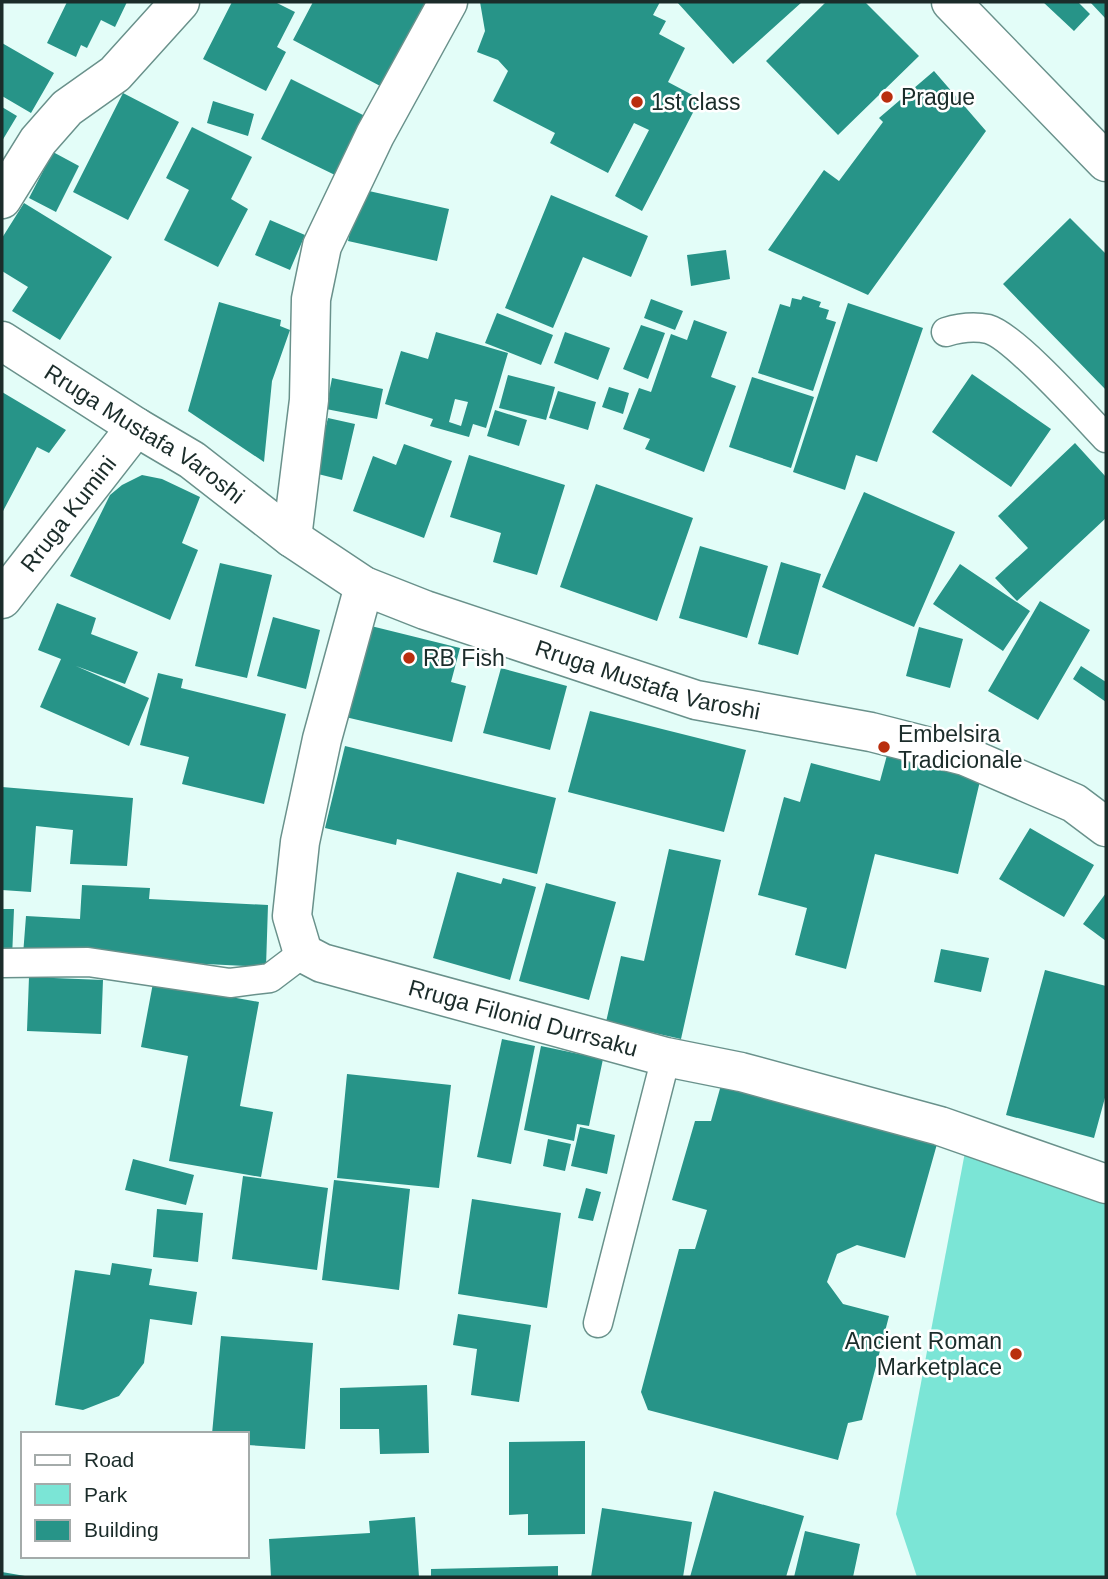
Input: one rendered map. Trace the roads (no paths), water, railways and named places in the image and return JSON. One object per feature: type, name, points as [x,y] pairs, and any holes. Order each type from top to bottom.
[{"type":"street","points":[[2,199],[38,141],[67,108],[115,74],[180,2]]},
{"type":"street","points":[[292,538],[309,400],[312,299],[322,246],[375,135],[448,2]]},
{"type":"street","points":[[951,2],[1106,162]]},
{"type":"street","name":"Rruga Mustafa Varoshi","points":[[2,341],[192,460],[292,538],[363,586],[425,610],[696,700],[871,732],[965,756],[1074,803],[1106,827]]},
{"type":"street","name":"Rruga Kumini","points":[[2,599],[136,427]]},
{"type":"street","points":[[303,953],[292,916],[300,842],[322,738],[363,586]]},
{"type":"street","name":"Rruga Filonid Durrsaku","points":[[303,953],[322,963],[666,1056],[741,1072],[940,1126],[1106,1184]]},
{"type":"lane","points":[[946,332],[961,327],[990,330],[1016,346],[1106,438]]},
{"type":"lane","points":[[2,963],[88,962],[229,983],[270,978],[303,953]]},
{"type":"lane","points":[[598,1323],[666,1056]]},
{"type":"place","name":"Prague","points":[[887,97]]},
{"type":"place","name":"1st class","points":[[637,102]]},
{"type":"place","name":"RB Fish","points":[[409,658]]},
{"type":"place","name":"Embelsira Tradicionale","points":[[884,747]]},
{"type":"place","name":"Ancient Roman Marketplace","points":[[1016,1354]]}]
